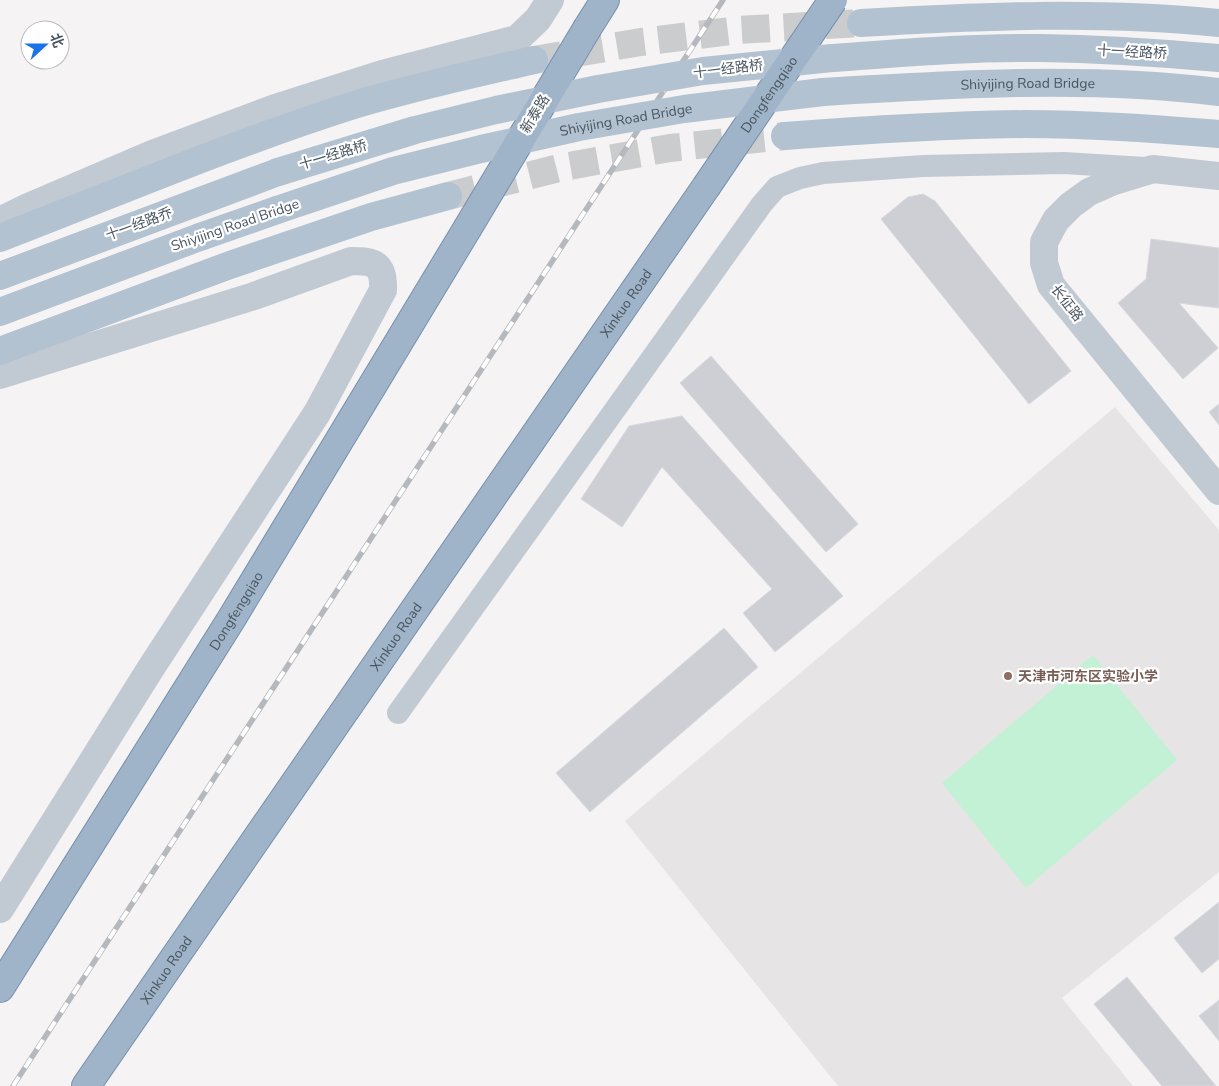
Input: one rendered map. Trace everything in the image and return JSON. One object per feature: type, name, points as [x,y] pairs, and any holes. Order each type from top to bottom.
[{"type":"highway","name":"新泰路","points":[[467,230],[605,0]]},
{"type":"highway","name":"Dongfengqiao","points":[[706,187],[833,0]]},
{"type":"highway","name":"Xinkuo Road","points":[[86,1086],[706,187]]},
{"type":"highway","name":"Dongfengqiao","points":[[0,988],[232,618],[467,230]]},
{"type":"main road","points":[[861,23],[968,17],[1046,16],[1219,23]]},
{"type":"main road","name":"十一经路桥","points":[[278,172],[415,130],[487,112],[598,88],[703,71],[832,58],[955,50],[1049,49],[1116,51],[1219,58]]},
{"type":"main road","points":[[0,238],[224,151],[355,105],[424,86],[534,60]]},
{"type":"main road","name":"Shiyijing Road Bridge","points":[[0,312],[196,238],[393,171],[481,148],[579,127],[684,109],[823,92],[940,85],[1040,83],[1120,85],[1219,92]]},
{"type":"main road","points":[[785,136],[894,127],[1026,124],[1115,126],[1219,134]]},
{"type":"main road","name":"十一经路乔","points":[[0,276],[278,172]]},
{"type":"main road","points":[[0,351],[240,262],[371,217],[448,196]]},
{"type":"street","points":[[0,221],[28,207],[143,158],[275,108],[382,74],[517,39],[538,19],[550,0]]},
{"type":"street","points":[[398,713],[762,204],[777,187],[800,178],[823,173],[923,166],[1064,163],[1153,168]]},
{"type":"street","name":"长征路","points":[[1219,176],[1153,168],[1114,181],[1089,192],[1071,205],[1056,220],[1044,242],[1044,263],[1051,285],[1219,491]]},
{"type":"street","points":[[0,375],[254,296],[351,260],[367,261],[375,264],[380,269],[383,279],[383,290],[317,413],[149,671],[0,909]]},
{"type":"shaded area","name":"天津市河东区实验小学","points":[[1115,407],[1219,530],[1219,872],[1062,998],[1133,1086],[838,1086],[625,821]]},
{"type":"green space","points":[[1093,655],[1177,760],[1026,888],[942,783]]},
{"type":"building","points":[[923,194],[935,201],[1071,371],[1029,404],[881,219],[908,197]]},
{"type":"building","points":[[1151,239],[1219,248],[1219,308],[1179,303],[1218,348],[1183,379],[1118,303],[1146,279]]},
{"type":"building","points":[[711,356],[858,524],[826,552],[680,383]]},
{"type":"building","points":[[1219,404],[1219,425],[1209,412]]},
{"type":"building","points":[[682,416],[843,596],[775,652],[743,613],[772,589],[662,467],[622,527],[581,499],[629,426]]},
{"type":"building","points":[[724,628],[758,667],[590,812],[556,773]]},
{"type":"building","points":[[1219,902],[1219,959],[1202,973],[1174,938]]},
{"type":"building","points":[[1127,977],[1216,1086],[1162,1086],[1094,1004]]},
{"type":"building","points":[[1219,1000],[1219,1041],[1199,1016]]},
{"type":"tunnel","points":[[534,60],[641,42],[739,30],[861,23]]},
{"type":"tunnel","points":[[448,196],[563,167],[670,148],[785,136]]},
{"type":"railway","points":[[13,1086],[723,0]]},
{"type":"place","name":"天津市河东区实验小学","points":[[1008,676]]}]
